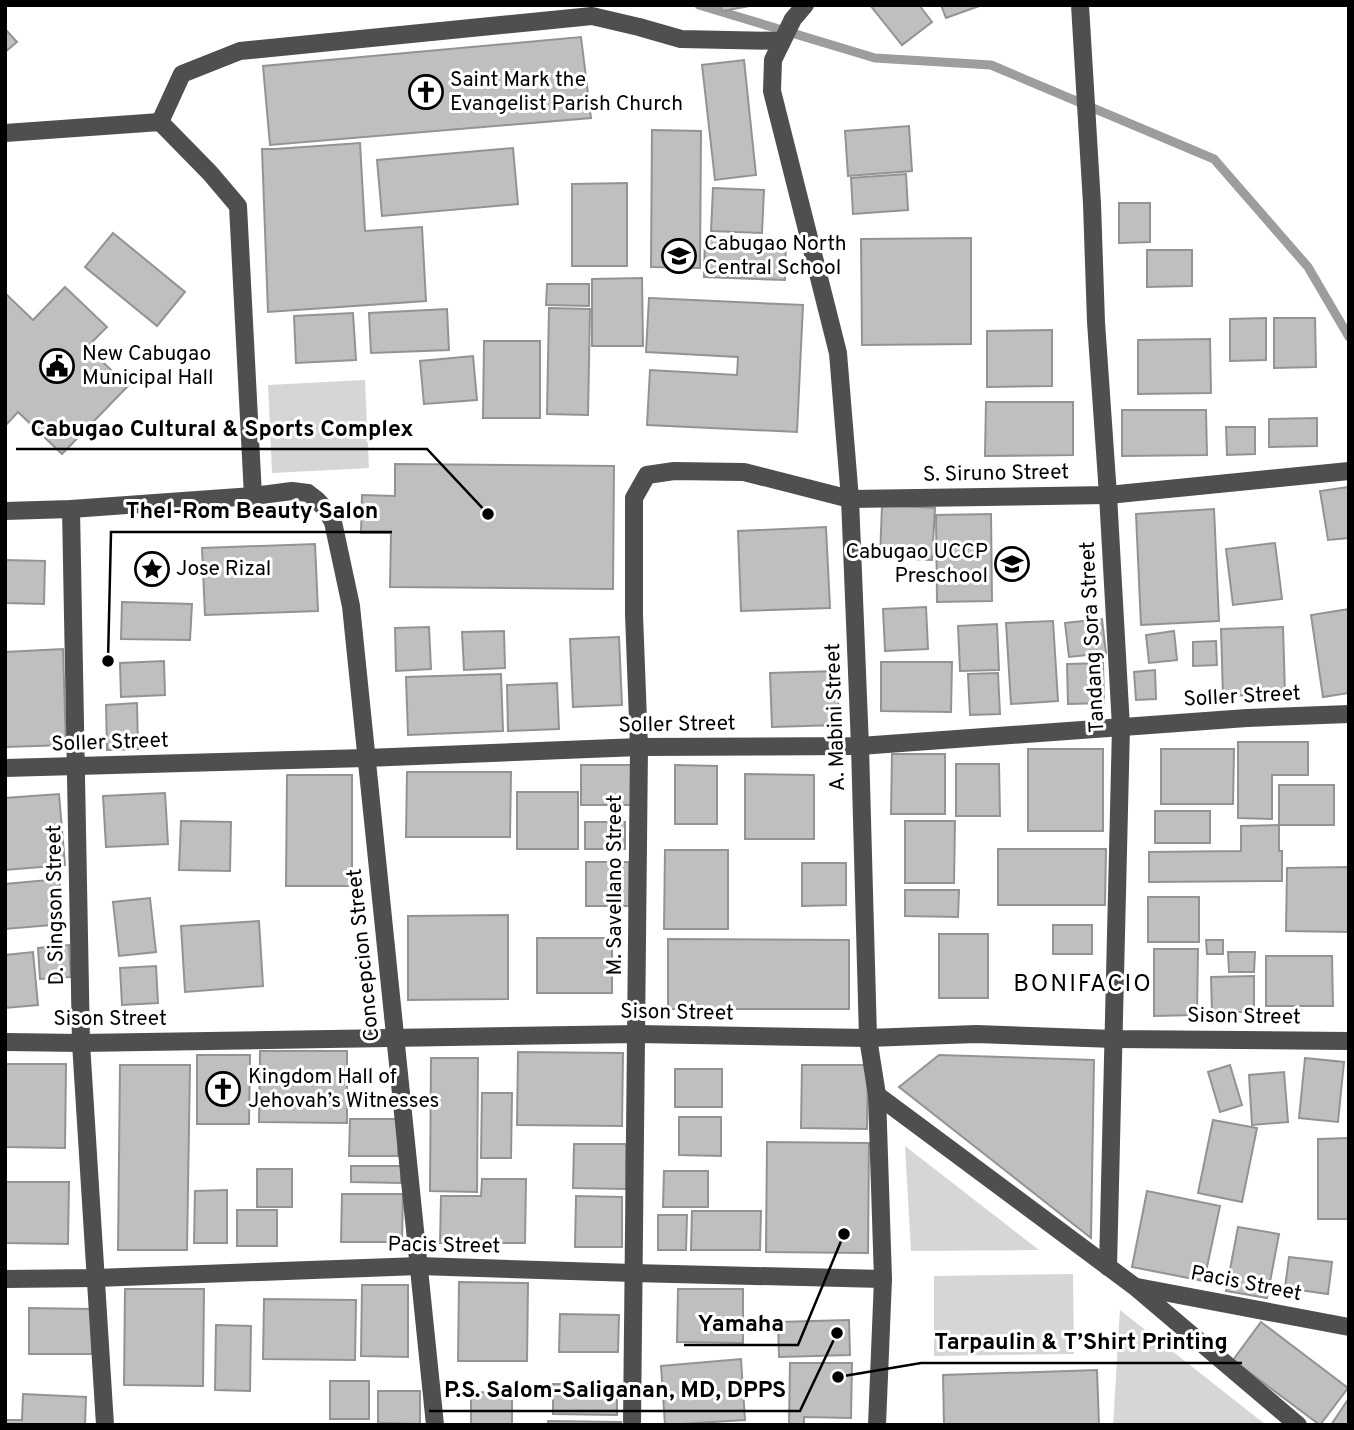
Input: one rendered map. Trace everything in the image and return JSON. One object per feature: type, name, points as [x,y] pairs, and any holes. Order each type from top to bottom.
[{"type":"street","name":"A. Mabini Street","points":[[805,5],[793,19],[773,60],[772,91],[838,353],[850,499],[868,1038],[877,1095],[883,1279],[877,1425]]},
{"type":"street","name":"Tandang Sora Street","points":[[1080,5],[1121,727],[1108,1267]]},
{"type":"street","points":[[160,122],[182,74],[240,51],[592,16],[681,40],[782,41]]},
{"type":"street","points":[[5,133],[160,122],[239,206],[253,496]]},
{"type":"street","name":"S. Siruno Street","points":[[647,475],[674,471],[744,472],[850,499],[1108,495],[1349,471]]},
{"type":"street","name":"M. Savellano Street","points":[[632,1425],[639,747],[634,614],[634,498],[647,475]]},
{"type":"street","name":"Concepcion Street","points":[[5,511],[71,509],[292,491],[307,493],[317,499],[333,522],[351,606],[435,1425]]},
{"type":"street","name":"D. Singson Street","points":[[71,509],[81,1043],[105,1425]]},
{"type":"street","name":"Soller Street","points":[[5,768],[639,747],[860,746],[1247,718],[1349,714]]},
{"type":"street","name":"Sison Street","points":[[5,1042],[637,1034],[868,1038],[976,1034],[1114,1039],[1349,1041]]},
{"type":"street","points":[[877,1095],[1134,1286],[1298,1425]]},
{"type":"street","name":"Pacis Street","points":[[5,1279],[419,1266],[883,1279]]},
{"type":"street","name":"Pacis Street","points":[[1134,1286],[1349,1326]]},
{"type":"shaded area","points":[[365,380],[369,468],[272,473],[268,385]]},
{"type":"shaded area","points":[[905,1146],[1039,1250],[911,1251]]},
{"type":"shaded area","points":[[1073,1274],[1074,1354],[934,1356],[934,1276]]},
{"type":"shaded area","points":[[1120,1310],[1266,1425],[1113,1425]]},
{"type":"building","points":[[721,5],[755,5],[722,11]]},
{"type":"building","points":[[870,5],[919,5],[932,22],[902,45]]},
{"type":"building","points":[[941,5],[982,5],[946,18]]},
{"type":"building","points":[[5,29],[17,42],[5,52]]},
{"type":"building","name":"Saint Mark the Evangelist Parish Church","points":[[581,37],[591,118],[270,145],[263,66]]},
{"type":"building","points":[[744,60],[756,175],[715,180],[702,65]]},
{"type":"building","points":[[909,126],[912,171],[848,176],[845,131]]},
{"type":"building","points":[[652,130],[701,131],[700,268],[651,267]]},
{"type":"building","points":[[360,143],[365,231],[422,227],[426,301],[268,312],[262,149]]},
{"type":"building","points":[[513,148],[518,204],[382,216],[377,160]]},
{"type":"building","points":[[906,174],[908,210],[853,214],[851,178]]},
{"type":"building","points":[[627,183],[627,266],[572,266],[572,184]]},
{"type":"building","points":[[713,188],[764,190],[762,233],[711,231]]},
{"type":"building","points":[[1119,203],[1150,203],[1150,242],[1119,243]]},
{"type":"building","points":[[113,233],[185,292],[157,326],[85,267]]},
{"type":"building","points":[[705,237],[786,240],[785,280],[704,277]]},
{"type":"building","points":[[971,238],[971,344],[862,345],[861,239]]},
{"type":"building","points":[[1147,250],[1192,250],[1192,286],[1147,287]]},
{"type":"building","points":[[642,278],[643,346],[592,346],[592,279]]},
{"type":"building","points":[[547,284],[589,284],[589,306],[546,305]]},
{"type":"building","name":"New Cabugao Municipal Hall","points":[[65,287],[107,327],[87,347],[128,386],[62,454],[18,412],[5,426],[5,293],[33,320]]},
{"type":"building","points":[[649,298],[803,305],[797,432],[647,425],[650,370],[737,375],[738,357],[646,352]]},
{"type":"building","points":[[549,308],[590,309],[588,415],[547,414]]},
{"type":"building","points":[[447,309],[449,350],[371,353],[369,313]]},
{"type":"building","points":[[353,313],[356,360],[296,363],[294,316]]},
{"type":"building","points":[[1266,318],[1266,360],[1230,361],[1230,319]]},
{"type":"building","points":[[1274,318],[1315,318],[1316,367],[1274,368]]},
{"type":"building","points":[[1052,330],[1052,386],[987,387],[987,331]]},
{"type":"building","points":[[1210,339],[1211,393],[1138,394],[1138,340]]},
{"type":"building","points":[[484,341],[540,341],[540,418],[483,418]]},
{"type":"building","points":[[473,356],[477,400],[424,404],[420,361]]},
{"type":"building","points":[[986,402],[1073,402],[1073,455],[985,456]]},
{"type":"building","points":[[1122,410],[1206,410],[1207,455],[1122,456]]},
{"type":"building","points":[[1317,418],[1317,446],[1269,447],[1269,419]]},
{"type":"building","points":[[1226,427],[1255,427],[1255,454],[1227,455]]},
{"type":"building","points":[[395,464],[614,466],[613,589],[390,587],[391,533],[361,533],[362,495],[395,496]]},
{"type":"building","points":[[1349,487],[1349,538],[1328,540],[1320,491]]},
{"type":"building","points":[[882,505],[935,508],[932,560],[880,558]]},
{"type":"building","points":[[1214,509],[1219,621],[1141,625],[1136,514]]},
{"type":"building","points":[[991,514],[992,601],[937,602],[936,515]]},
{"type":"building","points":[[826,527],[830,608],[741,611],[738,531]]},
{"type":"building","points":[[1275,543],[1282,599],[1233,605],[1226,549]]},
{"type":"building","points":[[315,544],[318,611],[205,615],[202,548]]},
{"type":"building","points":[[5,560],[45,561],[44,604],[5,603]]},
{"type":"building","points":[[122,602],[192,604],[190,640],[121,639]]},
{"type":"building","points":[[926,607],[928,649],[885,651],[883,609]]},
{"type":"building","points":[[1349,609],[1349,693],[1323,697],[1311,615]]},
{"type":"building","points":[[1102,619],[1106,653],[1069,657],[1065,623]]},
{"type":"building","points":[[1053,621],[1058,701],[1011,704],[1006,623]]},
{"type":"building","points":[[997,624],[999,670],[960,671],[958,626]]},
{"type":"building","points":[[429,627],[431,669],[396,671],[395,628]]},
{"type":"building","points":[[1283,627],[1285,694],[1223,696],[1221,629]]},
{"type":"building","points":[[504,631],[505,668],[464,670],[462,632]]},
{"type":"building","points":[[1174,631],[1177,660],[1149,663],[1146,635]]},
{"type":"building","points":[[619,637],[622,705],[573,707],[570,639]]},
{"type":"building","points":[[1216,641],[1217,665],[1193,666],[1193,642]]},
{"type":"building","points":[[63,649],[66,745],[5,747],[5,652]]},
{"type":"building","points":[[164,661],[165,695],[121,697],[120,663]]},
{"type":"building","points":[[881,662],[952,662],[951,712],[881,711]]},
{"type":"building","points":[[1103,663],[1104,703],[1068,704],[1067,664]]},
{"type":"building","points":[[1155,670],[1156,699],[1136,700],[1134,672]]},
{"type":"building","points":[[837,671],[839,725],[772,727],[770,673]]},
{"type":"building","points":[[998,673],[1000,714],[970,715],[968,674]]},
{"type":"building","points":[[501,674],[503,731],[408,735],[406,677]]},
{"type":"building","points":[[557,683],[559,729],[508,731],[507,685]]},
{"type":"building","points":[[137,703],[138,749],[107,750],[106,705]]},
{"type":"building","points":[[1238,742],[1308,742],[1308,775],[1272,775],[1272,819],[1238,818]]},
{"type":"building","points":[[1028,749],[1103,749],[1103,831],[1028,831]]},
{"type":"building","points":[[1161,749],[1234,749],[1233,804],[1161,804]]},
{"type":"building","points":[[892,754],[945,754],[945,814],[891,814]]},
{"type":"building","points":[[956,764],[999,764],[1000,816],[956,816]]},
{"type":"building","points":[[581,765],[635,765],[635,805],[581,805]]},
{"type":"building","points":[[675,765],[717,766],[717,824],[675,824]]},
{"type":"building","points":[[407,772],[511,772],[510,837],[406,837]]},
{"type":"building","points":[[745,774],[814,775],[814,839],[745,839]]},
{"type":"building","points":[[287,775],[352,775],[352,886],[286,886]]},
{"type":"building","points":[[1279,785],[1334,785],[1334,825],[1279,825]]},
{"type":"building","points":[[517,792],[578,792],[578,849],[517,849]]},
{"type":"building","points":[[165,793],[168,844],[106,847],[103,796]]},
{"type":"building","points":[[59,794],[65,865],[5,870],[5,798]]},
{"type":"building","points":[[1155,811],[1210,811],[1210,843],[1155,843]]},
{"type":"building","points":[[181,821],[231,822],[230,871],[179,870]]},
{"type":"building","points":[[905,821],[955,821],[954,883],[905,883]]},
{"type":"building","points":[[585,822],[625,822],[625,849],[585,849]]},
{"type":"building","points":[[1279,825],[1282,881],[1149,882],[1149,852],[1241,851],[1241,826]]},
{"type":"building","points":[[998,849],[1106,849],[1105,905],[998,905]]},
{"type":"building","points":[[665,850],[728,850],[728,929],[664,929]]},
{"type":"building","points":[[586,862],[629,862],[629,906],[586,906]]},
{"type":"building","points":[[802,863],[846,863],[846,905],[802,906]]},
{"type":"building","points":[[1349,867],[1349,932],[1286,931],[1287,868]]},
{"type":"building","points":[[59,879],[63,924],[5,929],[5,884]]},
{"type":"building","points":[[905,890],[959,890],[958,917],[905,916]]},
{"type":"building","points":[[1148,897],[1199,897],[1199,942],[1148,942]]},
{"type":"building","points":[[150,898],[156,952],[119,956],[113,902]]},
{"type":"building","points":[[508,915],[508,999],[408,1000],[408,916]]},
{"type":"building","points":[[259,921],[263,986],[185,992],[181,926]]},
{"type":"building","points":[[1053,925],[1092,925],[1092,954],[1053,954]]},
{"type":"building","points":[[939,934],[988,934],[988,998],[939,998]]},
{"type":"building","points":[[537,938],[612,938],[612,993],[537,993]]},
{"type":"building","points":[[668,939],[849,940],[849,1009],[668,1009]]},
{"type":"building","points":[[1206,940],[1223,940],[1223,954],[1207,954]]},
{"type":"building","points":[[69,945],[71,977],[40,979],[38,948]]},
{"type":"building","points":[[1154,949],[1198,949],[1197,1015],[1154,1016]]},
{"type":"building","points":[[33,952],[38,1005],[5,1008],[5,955]]},
{"type":"building","points":[[1228,952],[1255,952],[1254,972],[1229,972]]},
{"type":"building","points":[[1266,956],[1332,956],[1333,1006],[1266,1006]]},
{"type":"building","points":[[156,966],[158,1003],[122,1005],[120,968]]},
{"type":"building","points":[[1254,976],[1254,1012],[1212,1012],[1211,977]]},
{"type":"building","points":[[260,1051],[347,1051],[347,1123],[259,1122]]},
{"type":"building","points":[[518,1052],[623,1053],[622,1126],[517,1125]]},
{"type":"building","name":"Kingdom Hall of Jehovah’s Witnesses","points":[[197,1055],[250,1055],[249,1124],[197,1124]]},
{"type":"building","points":[[939,1055],[1094,1060],[1091,1238],[899,1087]]},
{"type":"building","points":[[431,1058],[478,1058],[477,1192],[430,1191]]},
{"type":"building","points":[[1305,1058],[1344,1062],[1338,1122],[1299,1118]]},
{"type":"building","points":[[5,1064],[66,1064],[65,1148],[5,1147]]},
{"type":"building","points":[[120,1065],[190,1065],[187,1250],[118,1250]]},
{"type":"building","points":[[802,1065],[868,1065],[867,1129],[801,1128]]},
{"type":"building","points":[[1230,1065],[1242,1105],[1220,1112],[1208,1072]]},
{"type":"building","points":[[675,1069],[722,1069],[722,1107],[675,1107]]},
{"type":"building","points":[[1284,1072],[1288,1122],[1252,1125],[1249,1075]]},
{"type":"building","points":[[482,1093],[512,1093],[511,1158],[481,1158]]},
{"type":"building","points":[[679,1117],[721,1117],[721,1156],[679,1155]]},
{"type":"building","points":[[350,1119],[398,1119],[398,1156],[349,1156]]},
{"type":"building","points":[[1213,1120],[1257,1128],[1242,1202],[1198,1193]]},
{"type":"building","points":[[1349,1138],[1349,1219],[1318,1219],[1318,1139]]},
{"type":"building","points":[[767,1142],[869,1143],[868,1253],[766,1252]]},
{"type":"building","points":[[574,1144],[626,1144],[626,1189],[573,1188]]},
{"type":"building","points":[[351,1166],[401,1166],[401,1183],[351,1182]]},
{"type":"building","points":[[257,1169],[292,1169],[292,1207],[257,1207]]},
{"type":"building","points":[[664,1171],[708,1171],[708,1207],[663,1207]]},
{"type":"building","points":[[482,1179],[526,1179],[525,1243],[440,1243],[441,1196],[481,1196]]},
{"type":"building","points":[[5,1182],[69,1182],[68,1244],[5,1243]]},
{"type":"building","points":[[227,1190],[227,1243],[194,1243],[195,1191]]},
{"type":"building","points":[[1147,1191],[1220,1206],[1204,1281],[1132,1267]]},
{"type":"building","points":[[342,1194],[403,1194],[402,1242],[341,1242]]},
{"type":"building","points":[[576,1196],[622,1197],[622,1247],[575,1247]]},
{"type":"building","points":[[237,1210],[277,1210],[277,1246],[237,1246]]},
{"type":"building","points":[[692,1211],[761,1211],[760,1250],[691,1250]]},
{"type":"building","points":[[658,1215],[687,1215],[686,1250],[658,1250]]},
{"type":"building","points":[[1238,1227],[1279,1234],[1267,1298],[1226,1291]]},
{"type":"building","points":[[1289,1257],[1332,1262],[1328,1294],[1285,1288]]},
{"type":"building","points":[[459,1282],[528,1283],[527,1361],[458,1361]]},
{"type":"building","points":[[362,1285],[408,1285],[408,1357],[361,1356]]},
{"type":"building","points":[[125,1289],[204,1289],[203,1386],[124,1385]]},
{"type":"building","points":[[678,1289],[743,1289],[743,1343],[677,1342]]},
{"type":"building","points":[[264,1299],[356,1300],[355,1360],[263,1359]]},
{"type":"building","points":[[29,1308],[93,1309],[92,1354],[29,1354]]},
{"type":"building","points":[[560,1314],[619,1315],[618,1352],[559,1352]]},
{"type":"building","points":[[849,1320],[850,1355],[779,1357],[778,1322]]},
{"type":"building","points":[[1261,1322],[1348,1388],[1320,1425],[1233,1360]]},
{"type":"building","points":[[216,1325],[251,1326],[250,1391],[215,1390]]},
{"type":"building","points":[[741,1359],[745,1420],[665,1425],[661,1366]]},
{"type":"building","points":[[790,1363],[852,1363],[851,1418],[804,1417],[804,1425],[789,1425]]},
{"type":"building","points":[[1097,1370],[1099,1425],[944,1425],[943,1375]]},
{"type":"building","points":[[330,1381],[369,1381],[369,1419],[330,1419]]},
{"type":"building","points":[[553,1384],[617,1384],[617,1415],[553,1414]]},
{"type":"building","points":[[378,1391],[420,1391],[420,1424],[378,1423]]},
{"type":"building","points":[[471,1392],[512,1393],[512,1425],[471,1425]]},
{"type":"building","points":[[23,1394],[86,1397],[85,1425],[5,1425],[5,1420],[22,1420]]},
{"type":"building","points":[[1349,1398],[1349,1425],[1331,1425]]},
{"type":"building","points":[[548,1421],[621,1422],[621,1425],[548,1425]]},
{"type":"waterway","points":[[699,5],[875,58],[991,65],[1214,159],[1308,267],[1349,337]]},
{"type":"place","name":"Saint Mark the Evangelist Parish Church","points":[[426,92]]},
{"type":"place","name":"Cabugao North Central School","points":[[679,256]]},
{"type":"place","name":"New Cabugao Municipal Hall","points":[[57,366]]},
{"type":"place","name":"Cabugao Cultural & Sports Complex","points":[[488,514]]},
{"type":"place","name":"Cabugao UCCP Preschool","points":[[1012,564]]},
{"type":"place","name":"Jose Rizal","points":[[152,569]]},
{"type":"place","name":"Thel-Rom Beauty Salon","points":[[108,661]]},
{"type":"place","name":"Kingdom Hall of Jehovah’s Witnesses","points":[[223,1089]]},
{"type":"place","name":"Yamaha","points":[[844,1234]]},
{"type":"place","name":"P.S. Salom-Saliganan, MD, DPPS","points":[[837,1333]]},
{"type":"place","name":"Tarpaulin & T’Shirt Printing","points":[[838,1377]]},
{"type":"district","name":"BONIFACIO","points":[[1083,985]]}]
